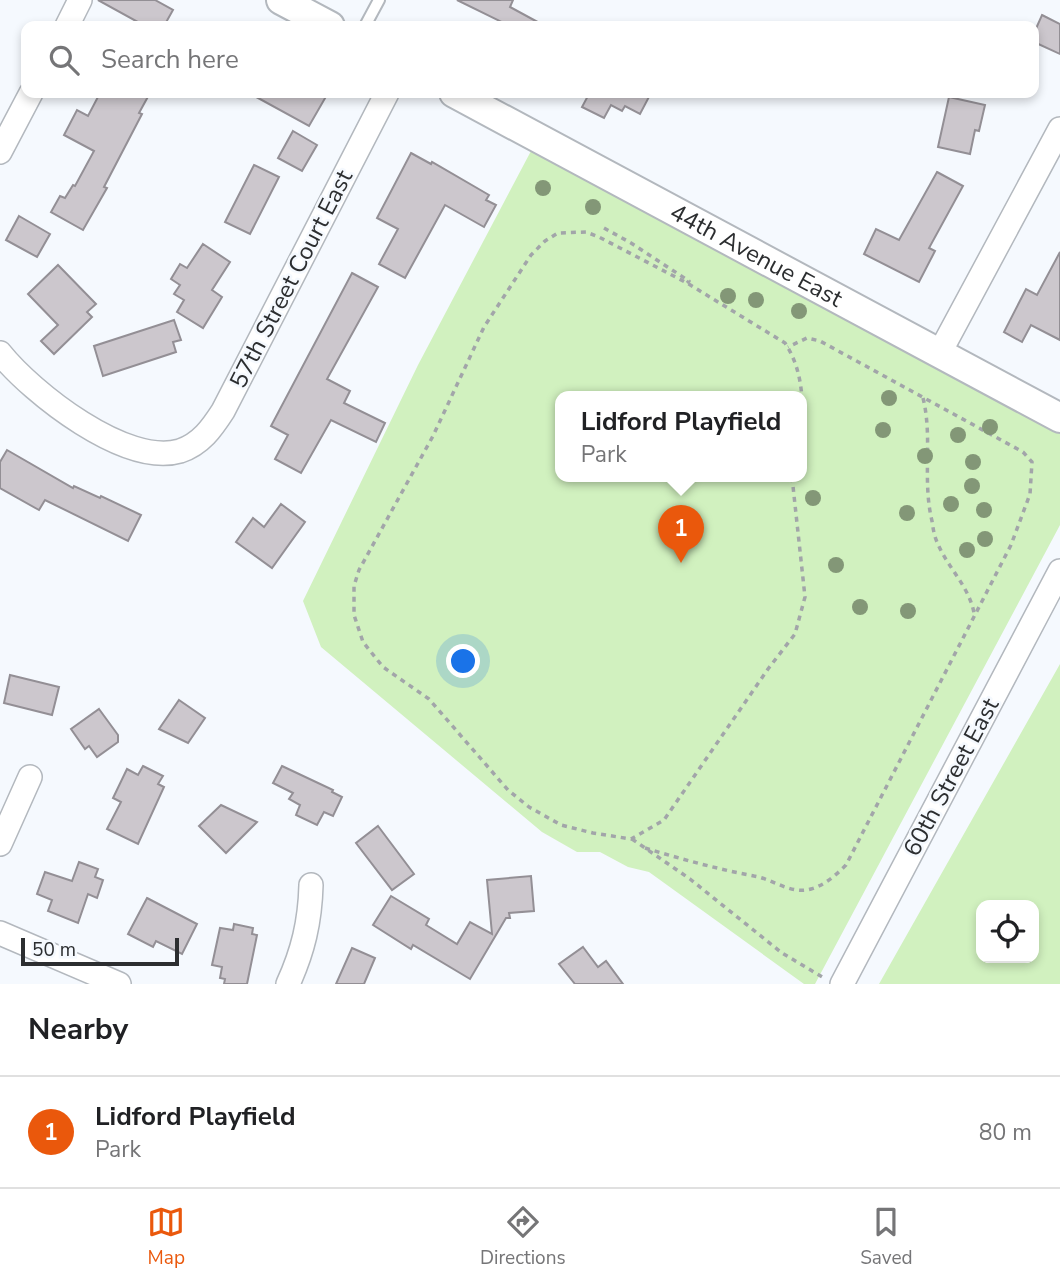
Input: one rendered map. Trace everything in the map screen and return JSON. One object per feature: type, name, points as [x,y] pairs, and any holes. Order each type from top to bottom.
[{"type":"street","points":[[70,21],[80,0]]},
{"type":"street","points":[[281,0],[321,21]]},
{"type":"street","points":[[0,152],[29,98]]},
{"type":"street","name":"57th Street Court East","points":[[0,354],[48,401],[91,429],[137,448],[160,452],[178,452],[193,445],[204,437],[223,411],[384,98]]},
{"type":"street","name":"44th Avenue East","points":[[463,98],[1060,418]]},
{"type":"street","points":[[939,354],[1060,129]]},
{"type":"street","name":"60th Street East","points":[[842,984],[1060,571]]},
{"type":"street","points":[[0,844],[30,777]]},
{"type":"street","points":[[288,984],[306,937],[311,885]]},
{"type":"street","points":[[0,933],[118,984]]},
{"type":"lane","points":[[368,21],[379,0]]},
{"type":"path","points":[[604,228],[689,281],[687,284]]},
{"type":"path","points":[[801,391],[794,357],[788,347],[767,331],[687,284],[586,232],[558,233],[531,255],[484,327],[433,436],[359,570],[354,586],[354,615],[363,642],[383,667],[429,699],[508,790],[529,807],[561,824],[593,834],[631,839],[691,879],[782,953],[835,984]]},
{"type":"path","points":[[645,848],[735,874],[756,876],[791,889],[810,890],[832,879],[846,865],[1012,545],[1030,494],[1032,462],[1023,452],[820,341],[807,338],[788,347]]},
{"type":"path","points":[[923,398],[928,415],[927,472],[930,516],[937,542],[972,600],[975,615]]},
{"type":"path","points":[[631,839],[664,820],[768,668],[795,634],[805,597],[793,482]]},
{"type":"green space","points":[[531,151],[1060,433],[1060,525],[815,984],[804,984],[649,872],[628,867],[600,852],[577,852],[542,832],[321,647],[303,601],[418,365]]},
{"type":"green space","points":[[1060,664],[1060,984],[879,984]]},
{"type":"building","points":[[98,0],[155,0],[173,10],[167,21],[136,21]]},
{"type":"building","points":[[457,0],[513,0],[510,7],[536,21],[500,21]]},
{"type":"building","points":[[1042,15],[1060,24],[1060,54],[1039,44],[1039,22]]},
{"type":"building","points":[[97,98],[147,98],[139,113],[142,114],[104,187],[107,188],[83,230],[51,212],[60,196],[65,198],[73,185],[75,186],[94,151],[64,135],[77,110],[88,116]]},
{"type":"building","points":[[258,98],[325,98],[309,126]]},
{"type":"building","points":[[587,98],[648,98],[640,114],[625,106],[622,111],[611,105],[604,118],[582,107]]},
{"type":"building","points":[[949,98],[985,105],[979,131],[975,130],[970,154],[938,147]]},
{"type":"building","points":[[293,131],[317,145],[302,171],[278,158]]},
{"type":"building","points":[[411,153],[489,195],[486,200],[496,205],[484,227],[445,205],[405,278],[379,264],[398,229],[377,218]]},
{"type":"building","points":[[254,165],[279,177],[250,234],[225,222]]},
{"type":"building","points":[[937,172],[963,186],[929,248],[935,251],[919,282],[864,254],[876,229],[899,240]]},
{"type":"building","points":[[19,216],[50,234],[37,257],[6,240]]},
{"type":"building","points":[[203,244],[230,262],[212,290],[222,297],[203,328],[177,312],[184,300],[174,294],[180,285],[171,279],[180,264],[187,268]]},
{"type":"building","points":[[1060,252],[1060,340],[1031,325],[1022,342],[1004,332],[1026,289],[1037,295]]},
{"type":"building","points":[[58,265],[96,304],[87,312],[92,317],[54,354],[41,341],[58,325],[28,294]]},
{"type":"building","points":[[352,273],[378,287],[327,379],[350,391],[344,403],[385,423],[376,442],[331,420],[301,473],[275,459],[288,435],[271,426]]},
{"type":"building","points":[[174,320],[181,340],[173,342],[176,352],[103,376],[94,346]]},
{"type":"building","points":[[7,450],[73,488],[74,486],[100,498],[101,496],[141,515],[128,541],[45,500],[39,510],[0,488],[0,462]]},
{"type":"building","points":[[281,504],[305,522],[272,568],[236,542],[253,518],[264,527]]},
{"type":"building","points":[[10,675],[59,687],[52,715],[4,703]]},
{"type":"building","points":[[179,700],[205,718],[188,743],[159,729]]},
{"type":"building","points":[[99,709],[118,735],[118,742],[97,757],[89,746],[85,749],[71,729]]},
{"type":"building","points":[[143,766],[163,776],[158,784],[164,787],[138,844],[107,829],[121,802],[113,798],[127,769],[138,775]]},
{"type":"building","points":[[282,766],[342,797],[333,816],[324,812],[317,825],[296,815],[300,805],[289,799],[293,793],[273,783]]},
{"type":"building","points":[[221,805],[257,822],[226,853],[199,826]]},
{"type":"building","points":[[378,826],[414,874],[392,890],[356,843]]},
{"type":"building","points":[[79,862],[98,869],[95,877],[103,880],[97,898],[88,894],[78,923],[48,911],[52,900],[37,894],[45,872],[72,881]]},
{"type":"building","points":[[531,876],[534,911],[509,913],[510,918],[506,918],[470,979],[413,945],[411,949],[373,925],[391,896],[429,919],[426,925],[457,944],[470,922],[492,934],[487,880]]},
{"type":"building","points":[[147,898],[197,924],[182,954],[156,941],[153,947],[128,934]]},
{"type":"building","points":[[234,924],[253,928],[252,934],[257,935],[247,984],[224,984],[225,979],[220,978],[222,967],[212,965],[220,928],[233,930]]},
{"type":"building","points":[[583,947],[598,967],[606,961],[623,984],[575,984],[559,964]]},
{"type":"building","points":[[352,948],[375,958],[364,984],[336,984]]},
{"type":"place","name":"Lidford Playfield","points":[[681,563]]}]
